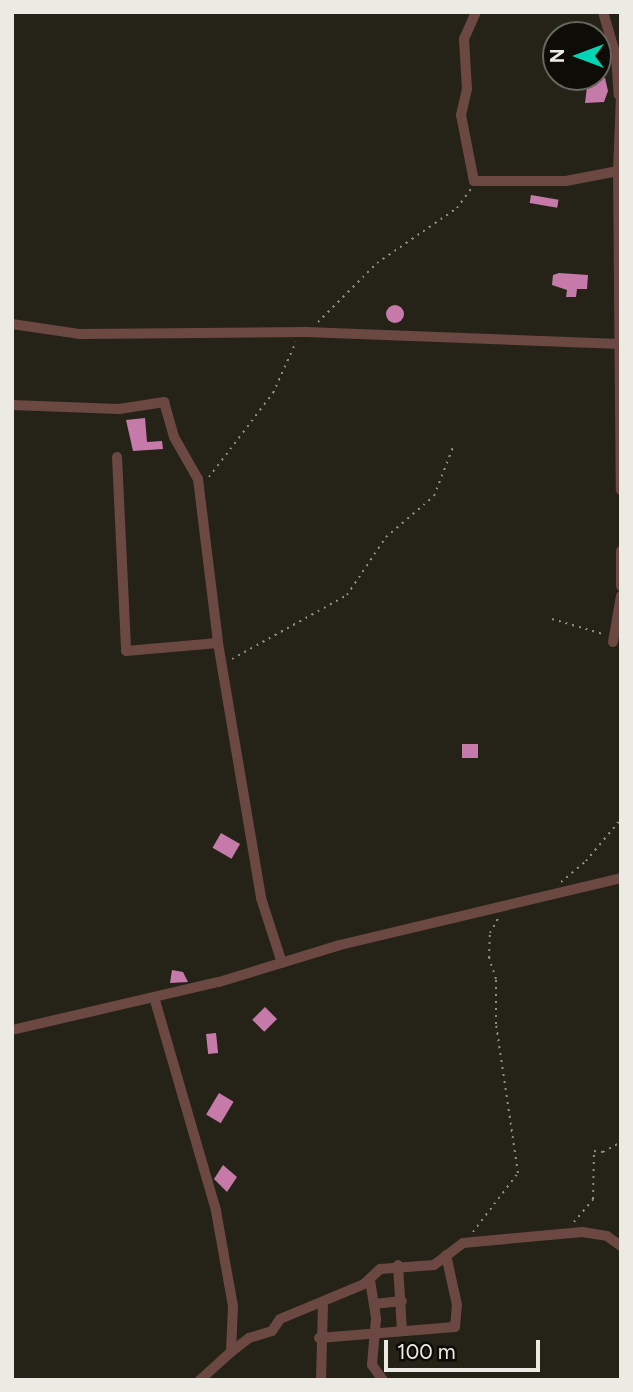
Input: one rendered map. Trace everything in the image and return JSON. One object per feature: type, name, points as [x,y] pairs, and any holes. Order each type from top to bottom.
[{"type":"street","points":[[476,12],[464,39],[467,89],[461,115],[474,181],[566,181],[618,171]]},
{"type":"street","points":[[603,12],[617,55],[620,95],[618,171],[621,490]]},
{"type":"street","points":[[12,324],[80,334],[306,332],[619,344]]},
{"type":"street","points":[[12,405],[119,409],[164,402],[174,437],[198,479],[218,643],[261,898],[282,963]]},
{"type":"street","points":[[117,457],[126,651],[218,643]]},
{"type":"street","points":[[621,551],[621,586]]},
{"type":"street","points":[[613,642],[621,596]]},
{"type":"street","points":[[12,1030],[154,997],[548,894],[621,878]]},
{"type":"street","points":[[154,997],[216,1211],[233,1306],[231,1352]]},
{"type":"street","points":[[200,1380],[249,1338],[272,1331],[281,1319],[370,1280],[380,1269],[398,1265],[434,1265],[463,1243],[550,1234],[598,1233],[621,1246]]},
{"type":"street","points":[[320,1338],[457,1324],[446,1255]]},
{"type":"street","points":[[398,1265],[402,1331]]},
{"type":"street","points":[[370,1280],[376,1332],[372,1365],[383,1380]]},
{"type":"street","points":[[374,1304],[402,1301]]},
{"type":"street","points":[[321,1380],[323,1302]]},
{"type":"path","points":[[222,665],[347,595],[386,537],[434,496],[453,447]]},
{"type":"path","points":[[552,619],[599,631],[613,642]]},
{"type":"path","points":[[548,894],[586,861],[621,820]]},
{"type":"path","points":[[463,1243],[518,1177],[488,948],[490,933],[508,906]]},
{"type":"path","points":[[550,1234],[578,1220],[591,1205],[594,1151],[603,1152],[621,1142]]},
{"type":"building","points":[[586,91],[608,91],[604,102],[585,103]]},
{"type":"building","points":[[531,195],[559,200],[557,208],[530,203]]},
{"type":"building","points":[[553,275],[588,275],[587,289],[577,289],[576,297],[566,297],[567,290],[552,285]]},
{"type":"building","points":[[395,305],[401,308],[404,314],[401,320],[395,323],[389,320],[386,314],[389,308]]},
{"type":"building","points":[[145,418],[147,442],[162,441],[163,449],[133,451],[126,420]]},
{"type":"building","points":[[462,744],[478,744],[478,758],[462,758]]},
{"type":"building","points":[[221,833],[240,844],[232,859],[212,848]]},
{"type":"building","points":[[172,970],[183,972],[188,982],[170,983]]},
{"type":"building","points":[[265,1007],[277,1019],[264,1032],[252,1020]]},
{"type":"building","points":[[216,1033],[218,1053],[208,1054],[206,1034]]},
{"type":"building","points":[[219,1093],[234,1102],[221,1123],[206,1114]]},
{"type":"building","points":[[223,1165],[237,1177],[227,1192],[214,1179]]}]
